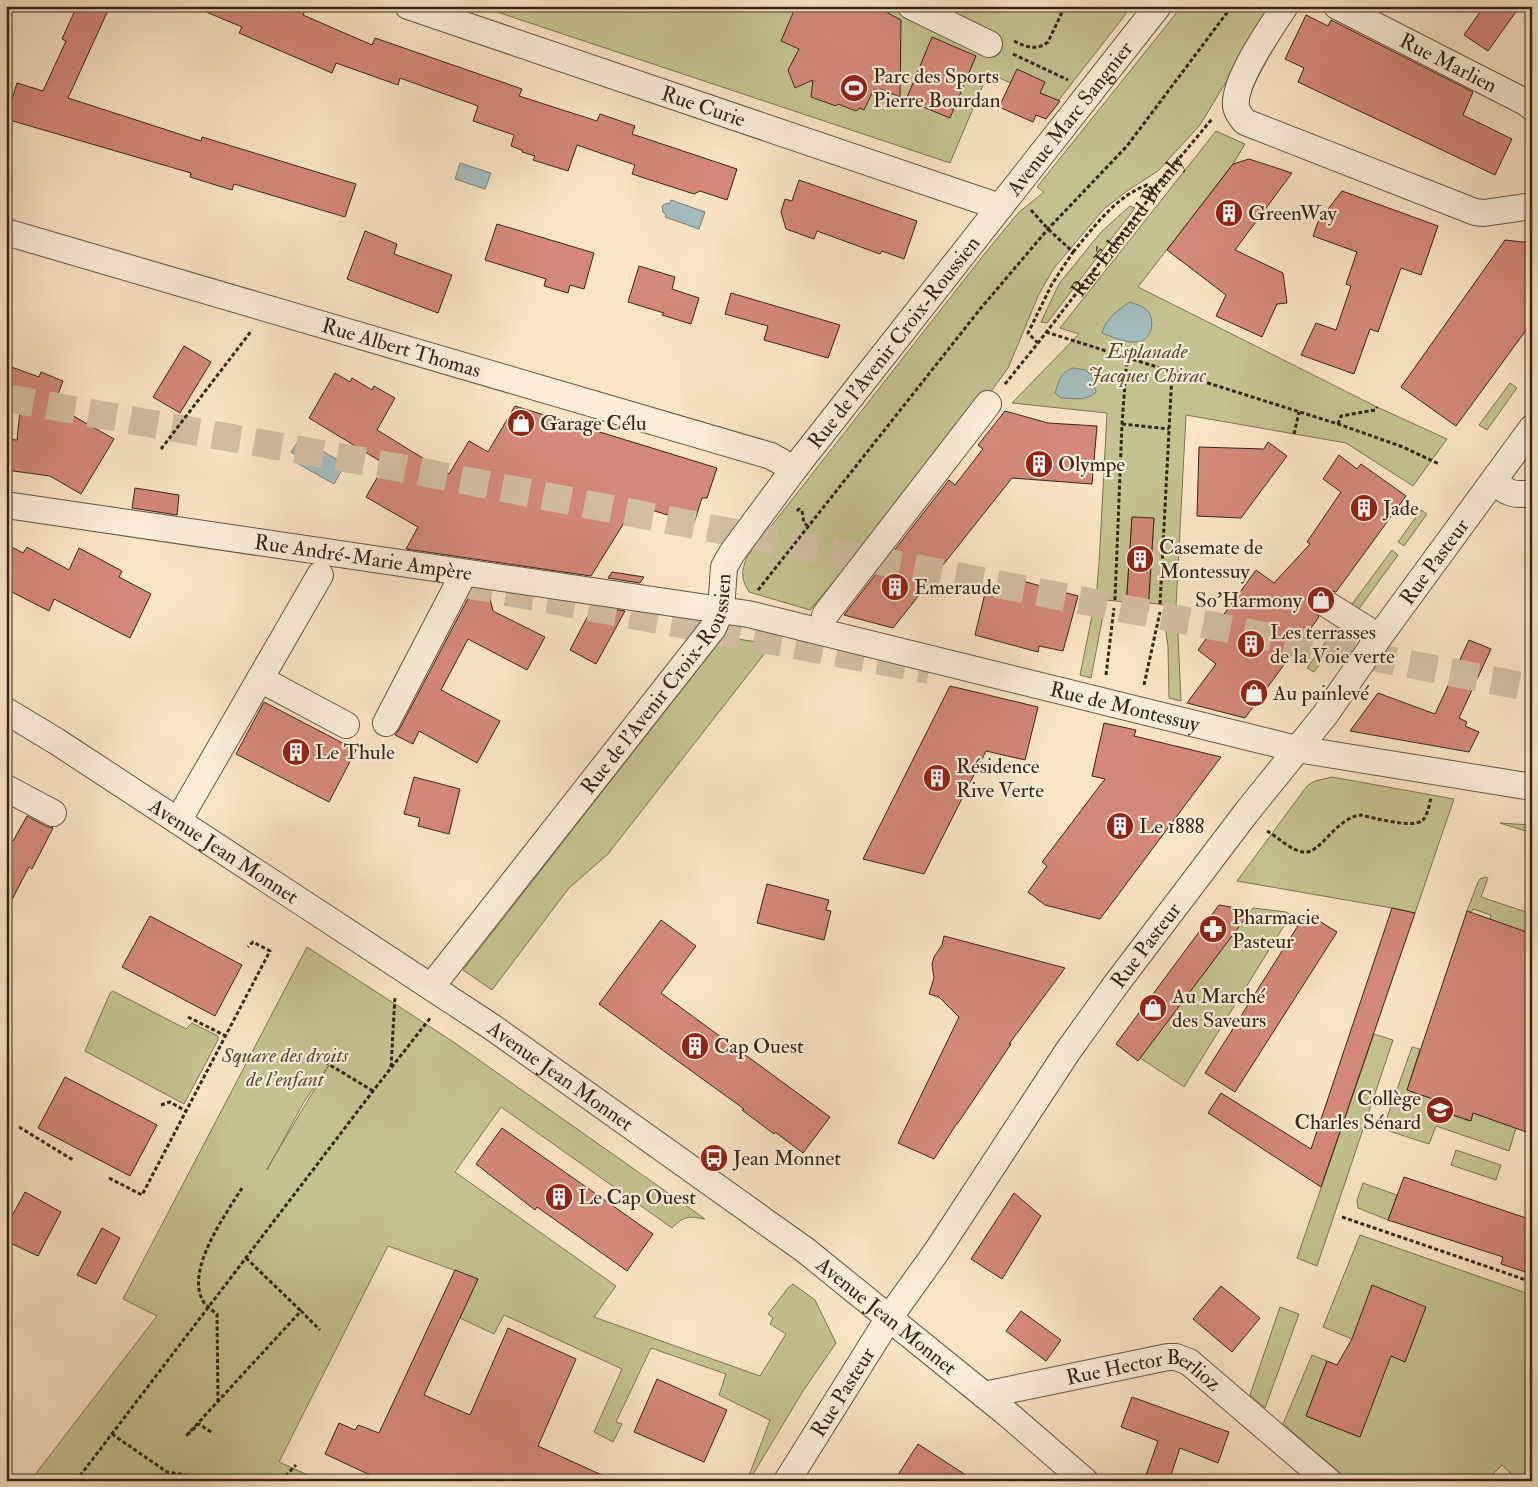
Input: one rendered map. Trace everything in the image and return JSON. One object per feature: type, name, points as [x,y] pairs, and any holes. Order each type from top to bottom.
[{"type":"street","name":"Rue Curie","points":[[408,6],[1000,206]]},
{"type":"street","points":[[911,6],[989,44]]},
{"type":"street","name":"Avenue Marc Sangnier","points":[[1000,206],[1158,6]]},
{"type":"street","points":[[1285,6],[1239,84],[1236,104],[1238,113],[1245,122],[1475,212],[1484,213],[1532,206]]},
{"type":"street","name":"Rue Marlien","points":[[1337,6],[1532,107]]},
{"type":"street","name":"Rue de l'Avenir Croix-Roussien","points":[[431,988],[714,628],[721,610],[724,567],[732,553],[794,469],[1000,206]]},
{"type":"street","name":"Rue Albert Thomas","points":[[6,232],[771,456],[794,469]]},
{"type":"street","points":[[825,615],[988,404]]},
{"type":"street","name":"Rue Pasteur","points":[[787,1481],[889,1318],[937,1251],[1068,1051],[1246,813],[1325,715],[1379,637],[1532,428]]},
{"type":"street","points":[[1493,482],[1517,496],[1532,494]]},
{"type":"street","name":"Rue André-Marie Ampère","points":[[6,505],[721,610]]},
{"type":"street","points":[[386,723],[464,572]]},
{"type":"street","points":[[178,821],[320,575]]},
{"type":"street","points":[[1328,605],[1379,637]]},
{"type":"street","name":"Rue de Montessuy","points":[[721,610],[748,614],[1297,749],[1439,771],[1496,782],[1532,786]]},
{"type":"street","points":[[260,679],[346,725]]},
{"type":"street","name":"Avenue Jean Monnet","points":[[6,711],[56,741],[492,1027],[632,1126],[805,1250],[1085,1481]]},
{"type":"street","points":[[6,788],[53,813]]},
{"type":"street","name":"Rue Hector Berlioz","points":[[984,1396],[1168,1357],[1184,1359],[1190,1362],[1328,1481]]},
{"type":"path","points":[[748,614],[751,600],[762,585],[809,528],[981,308],[1048,228],[1127,146],[1232,6]]},
{"type":"path","points":[[989,44],[1091,90]]},
{"type":"path","name":"Rue Édouard Branly","points":[[988,404],[1038,343],[1148,200],[1153,190],[1217,110],[1224,106],[1236,104]]},
{"type":"path","points":[[1038,343],[1028,333],[1052,284],[1073,252],[1113,206],[1136,189],[1147,185],[1153,190]]},
{"type":"path","points":[[1025,203],[1073,252]]},
{"type":"path","points":[[161,449],[268,308]]},
{"type":"path","points":[[1046,332],[1338,424],[1403,446],[1439,464]]},
{"type":"path","points":[[1115,600],[1122,424],[1127,358]]},
{"type":"path","points":[[1160,604],[1172,373]]},
{"type":"path","points":[[1338,424],[1341,416],[1375,410],[1378,407]]},
{"type":"path","points":[[1294,434],[1299,412]]},
{"type":"path","points":[[1122,424],[1169,429]]},
{"type":"path","points":[[1102,701],[1114,608]]},
{"type":"path","points":[[1139,710],[1160,612]]},
{"type":"path","points":[[1267,831],[1303,852],[1316,848],[1343,821],[1355,816],[1361,815],[1415,824],[1421,822],[1426,815],[1439,771]]},
{"type":"path","points":[[109,1178],[142,1195],[270,951],[253,942],[248,947]]},
{"type":"path","points":[[391,1068],[393,1000],[397,990]]},
{"type":"path","points":[[76,1481],[372,1091],[433,1014]]},
{"type":"path","points":[[188,1017],[226,1036]]},
{"type":"path","points":[[325,1062],[372,1091]]},
{"type":"path","points":[[161,1105],[170,1102],[186,1110]]},
{"type":"path","points":[[19,1127],[73,1160]]},
{"type":"path","points":[[218,1402],[217,1314],[204,1304],[200,1295],[199,1277],[203,1257],[210,1240],[242,1188]]},
{"type":"path","points":[[1342,1216],[1532,1282]]},
{"type":"path","points":[[246,1258],[320,1330]]},
{"type":"path","points":[[211,1432],[199,1424],[186,1436],[301,1311]]},
{"type":"path","points":[[112,1434],[167,1472],[222,1481]]},
{"type":"path","points":[[281,1481],[296,1465]]},
{"type":"green space","name":"Parc des Sports Pierre Bourdan","points":[[479,6],[1132,6],[1058,101],[1012,80],[1011,83],[988,73],[950,163]]},
{"type":"green space","points":[[1182,6],[1272,6],[1200,125],[1158,171],[1104,209],[1054,268],[1039,294],[1008,368],[992,390],[810,610],[749,592],[744,583],[743,575],[747,557],[986,252],[1018,213],[1044,192],[1037,187]]},
{"type":"green space","name":"Esplanade Jacques Chirac","points":[[1216,131],[1245,144],[1233,164],[1138,287],[1377,407],[1447,439],[1413,486],[1346,443],[1186,415],[1176,606],[1149,603],[1154,519],[1132,518],[1126,602],[1096,599],[1107,413],[1012,403],[1079,334],[1060,328]]},
{"type":"green space","points":[[1130,206],[1135,208],[1047,323],[1041,322],[1059,284],[1101,232]]},
{"type":"green space","points":[[1510,383],[1517,388],[1487,430],[1479,425]]},
{"type":"green space","points":[[1421,510],[1427,514],[1404,546],[1398,542]]},
{"type":"green space","points":[[1392,550],[1398,555],[1358,610],[1352,604]]},
{"type":"green space","points":[[1094,606],[1103,607],[1103,615],[1091,678],[1080,675]]},
{"type":"green space","points":[[1165,613],[1177,614],[1181,701],[1169,698]]},
{"type":"green space","points":[[1339,623],[1346,629],[1314,672],[1307,668]]},
{"type":"green space","points":[[723,637],[772,644],[608,854],[569,888],[492,990],[463,970]]},
{"type":"green space","points":[[1332,777],[1454,799],[1415,913],[1237,881],[1307,786],[1315,781]]},
{"type":"green space","points":[[1500,823],[1532,825],[1532,833]]},
{"type":"green space","points":[[1485,877],[1488,878],[1481,897],[1532,914],[1532,934],[1490,919],[1491,915],[1473,909],[1471,913],[1467,911],[1478,882]]},
{"type":"green space","points":[[1253,908],[1286,912],[1291,915],[1184,1087],[1140,1058]]},
{"type":"green space","name":"Square des droits de l'enfant","points":[[307,947],[452,1041],[705,1219],[687,1218],[672,1228],[501,1107],[455,1172],[616,1286],[594,1317],[760,1376],[786,1334],[770,1324],[773,1318],[768,1314],[793,1284],[815,1300],[836,1343],[803,1391],[749,1481],[747,1481],[770,1420],[719,1395],[726,1374],[651,1348],[616,1422],[622,1424],[613,1442],[594,1432],[622,1369],[504,1315],[494,1334],[460,1318],[478,1279],[388,1246],[279,1462],[321,1481],[30,1481],[157,1316],[123,1299]],"holes":[[[329,1065],[273,1159],[304,1102]]]},
{"type":"green space","points":[[113,991],[186,1029],[192,1023],[218,1036],[218,1040],[184,1104],[85,1051],[110,993]]},
{"type":"green space","points":[[1374,1034],[1393,1040],[1317,1266],[1297,1258]]},
{"type":"green space","points":[[1412,1047],[1420,1049],[1407,1090],[1450,1105],[1448,1114],[1470,1121],[1473,1113],[1516,1128],[1509,1151],[1436,1126],[1429,1144],[1383,1129]]},
{"type":"green space","points":[[1456,1150],[1501,1165],[1496,1180],[1451,1165]]},
{"type":"green space","points":[[1363,1183],[1397,1195],[1388,1220],[1358,1208],[1357,1200]]},
{"type":"green space","points":[[1360,1235],[1532,1295],[1532,1481],[1518,1481],[1502,1465],[1486,1481],[1349,1481],[1283,1424],[1312,1355],[1327,1361],[1306,1416],[1359,1437],[1384,1353],[1405,1361],[1426,1307],[1352,1339],[1323,1327]]},
{"type":"green space","points":[[1280,1307],[1299,1314],[1265,1408],[1250,1395]]},
{"type":"water","points":[[460,163],[491,173],[485,189],[455,179]]},
{"type":"water","points":[[671,200],[705,212],[699,229],[665,217],[662,206],[670,203]]},
{"type":"water","points":[[1130,302],[1143,307],[1150,314],[1152,327],[1148,336],[1141,341],[1132,342],[1102,333],[1109,319]]},
{"type":"water","points":[[1073,368],[1086,370],[1092,376],[1096,392],[1080,399],[1061,398],[1055,393],[1062,375]]},
{"type":"water","points":[[307,442],[345,464],[334,484],[295,462],[298,457],[291,452],[297,443],[304,447]]},
{"type":"building","points":[[77,6],[110,6],[68,98],[201,141],[202,137],[356,184],[345,217],[234,184],[232,190],[190,177],[191,173],[6,119],[17,83],[43,91],[66,41],[62,39]]},
{"type":"building","points":[[192,6],[307,6],[303,15],[372,45],[375,38],[522,89],[519,96],[597,121],[600,114],[635,126],[632,134],[737,169],[727,200],[700,191],[694,194],[632,174],[635,165],[577,145],[568,171],[533,160],[535,156],[511,146],[514,135],[473,121],[478,106],[400,78],[398,85],[336,63],[332,73],[239,33],[242,27]]},
{"type":"building","points":[[796,6],[875,6],[901,20],[900,97],[881,89],[880,92],[874,89],[864,110],[860,108],[856,111],[811,97],[813,80],[795,88],[788,70],[799,49],[781,41]]},
{"type":"building","points":[[1484,6],[1520,6],[1488,51],[1464,35]]},
{"type":"building","points":[[1306,15],[1328,26],[1331,20],[1473,92],[1463,115],[1512,139],[1495,175],[1298,82],[1304,68],[1285,59]]},
{"type":"building","points":[[932,37],[976,56],[950,118],[906,100]]},
{"type":"building","points":[[1017,69],[1045,82],[1040,93],[1060,101],[1046,119],[1036,115],[1033,122],[999,107]]},
{"type":"building","name":"GreenWay","points":[[1249,159],[1292,173],[1235,250],[1283,273],[1287,303],[1277,304],[1262,337],[1216,316],[1226,295],[1167,250],[1233,164]]},
{"type":"building","points":[[799,180],[917,221],[904,259],[882,251],[880,254],[817,231],[814,239],[786,229],[781,212],[785,199],[792,201]]},
{"type":"building","points":[[1342,191],[1438,226],[1421,275],[1401,268],[1378,332],[1370,329],[1354,374],[1301,355],[1316,323],[1336,330],[1351,286],[1346,284],[1357,252],[1313,236],[1318,222]]},
{"type":"building","points":[[497,224],[594,253],[584,289],[570,285],[568,293],[544,286],[546,279],[485,260]]},
{"type":"building","points":[[365,231],[397,244],[394,254],[452,275],[438,313],[347,279]]},
{"type":"building","points":[[1505,240],[1532,243],[1532,322],[1456,426],[1401,387]]},
{"type":"building","points":[[639,266],[675,277],[672,289],[699,298],[691,324],[628,302]]},
{"type":"building","points":[[731,293],[840,325],[828,358],[764,340],[768,326],[725,314]]},
{"type":"building","points":[[184,346],[211,362],[180,413],[153,397]]},
{"type":"building","points":[[6,365],[39,377],[41,372],[63,381],[54,405],[114,439],[81,494],[50,476],[6,470],[6,439],[17,440],[21,401],[6,395]]},
{"type":"building","points":[[335,373],[350,382],[352,378],[372,390],[374,386],[395,398],[377,430],[449,474],[469,441],[488,452],[515,406],[717,468],[707,498],[702,498],[694,523],[635,505],[591,576],[406,549],[418,527],[366,497],[385,464],[309,418]]},
{"type":"building","points":[[1005,411],[1048,423],[1097,426],[1092,484],[1012,478],[893,628],[844,615],[949,480],[955,485],[983,449],[978,445]]},
{"type":"building","points":[[1268,442],[1287,456],[1241,518],[1197,516],[1199,447],[1264,449]]},
{"type":"building","points":[[1339,455],[1357,469],[1361,464],[1406,496],[1336,592],[1328,590],[1321,592],[1316,597],[1313,605],[1319,617],[1245,718],[1187,703],[1216,664],[1198,650],[1256,570],[1274,583],[1310,544],[1307,542],[1341,492],[1323,479]]},
{"type":"building","points":[[135,488],[179,495],[177,515],[132,508]]},
{"type":"building","name":"Casemate de Montessuy","points":[[1132,517],[1154,518],[1148,611],[1126,609]]},
{"type":"building","points":[[6,544],[23,553],[27,547],[69,570],[79,548],[122,571],[119,577],[151,594],[130,638],[54,599],[49,611],[6,589]]},
{"type":"building","points":[[612,572],[644,577],[640,583],[608,578]]},
{"type":"building","points":[[1015,579],[1078,596],[1063,651],[1039,646],[1038,652],[975,635],[987,585],[1011,590]]},
{"type":"building","points":[[473,589],[488,591],[493,611],[545,637],[527,670],[468,639],[441,690],[500,721],[477,763],[419,731],[413,744],[395,735]]},
{"type":"building","points":[[593,606],[625,611],[596,664],[570,650]]},
{"type":"building","points":[[1469,640],[1491,649],[1459,718],[1467,722],[1465,726],[1479,732],[1469,752],[1350,731],[1378,693],[1435,714]]},
{"type":"building","name":"Résidence Rive Verte","points":[[950,686],[1038,707],[1025,760],[986,751],[924,874],[863,859]]},
{"type":"building","name":"Le Thule","points":[[264,702],[356,750],[329,802],[236,754]]},
{"type":"building","name":"Le 1888","points":[[1104,723],[1136,730],[1134,736],[1221,757],[1100,919],[1045,905],[1028,892],[1047,866],[1042,862],[1105,779],[1092,776]]},
{"type":"building","points":[[414,777],[460,789],[449,834],[418,826],[420,818],[404,814]]},
{"type":"building","points":[[27,816],[53,828],[32,869],[29,867],[6,911],[6,838],[13,841]]},
{"type":"building","points":[[767,884],[829,900],[826,910],[831,911],[824,940],[757,923]]},
{"type":"building","points":[[1219,905],[1236,908],[1247,916],[1138,1061],[1116,1044]]},
{"type":"building","points":[[1392,908],[1415,913],[1321,1187],[1208,1113],[1221,1093],[1311,1149]]},
{"type":"building","points":[[1467,911],[1532,934],[1532,1134],[1473,1113],[1471,1121],[1447,1113],[1450,1105],[1407,1090]]},
{"type":"building","points":[[1306,913],[1337,932],[1235,1092],[1205,1073]]},
{"type":"building","points":[[150,916],[242,965],[215,1016],[122,967]]},
{"type":"building","name":"Cap Ouest","points":[[661,920],[696,946],[661,993],[830,1117],[803,1153],[775,1132],[774,1134],[742,1110],[744,1109],[599,1004]]},
{"type":"building","points":[[944,936],[1065,968],[1009,1044],[1011,1044],[934,1159],[898,1143],[959,1017],[939,997],[929,994],[934,978],[932,964],[942,945]]},
{"type":"building","points":[[65,1077],[157,1125],[130,1176],[38,1128]]},
{"type":"building","name":"Le Cap Ouest","points":[[502,1128],[653,1234],[627,1271],[537,1207],[535,1210],[476,1164]]},
{"type":"building","points":[[1404,1177],[1532,1220],[1532,1274],[1501,1264],[1503,1257],[1388,1220]]},
{"type":"building","points":[[25,1192],[61,1212],[38,1256],[6,1241],[6,1227]]},
{"type":"building","points":[[1014,1193],[1041,1216],[1002,1279],[971,1259]]},
{"type":"building","points":[[102,1228],[120,1238],[96,1284],[77,1275]]},
{"type":"building","points":[[455,1270],[478,1279],[424,1395],[470,1415],[508,1328],[576,1359],[538,1446],[615,1481],[383,1481],[325,1454],[339,1423],[355,1430],[358,1425],[379,1433]]},
{"type":"building","points":[[1372,1285],[1426,1307],[1405,1362],[1391,1356],[1360,1437],[1306,1416],[1327,1361],[1337,1365],[1352,1339]]},
{"type":"building","points":[[1221,1286],[1260,1318],[1232,1352],[1193,1319]]},
{"type":"building","points":[[1021,1311],[1061,1340],[1046,1361],[1006,1331]]},
{"type":"building","points":[[657,1379],[727,1410],[704,1462],[634,1432]]},
{"type":"building","points":[[1132,1397],[1229,1432],[1218,1463],[1180,1448],[1169,1481],[1144,1481],[1158,1441],[1121,1427]]},
{"type":"building","points":[[918,1444],[975,1481],[894,1481]]},
{"type":"tunnel","points":[[6,398],[401,468],[1532,688]]},
{"type":"tunnel","points":[[465,584],[929,670]]},
{"type":"place","name":"Parc des Sports Pierre Bourdan","points":[[854,88]]},
{"type":"place","name":"GreenWay","points":[[1229,213]]},
{"type":"place","name":"Garage Célu","points":[[521,423]]},
{"type":"place","name":"Olympe","points":[[1039,464]]},
{"type":"place","name":"Jade","points":[[1364,508]]},
{"type":"place","name":"Casemate de Montessuy","points":[[1140,559]]},
{"type":"place","name":"Emeraude","points":[[895,587]]},
{"type":"place","name":"So'Harmony","points":[[1321,600]]},
{"type":"place","name":"Les terrasses de la Voie verte","points":[[1251,644]]},
{"type":"place","name":"Au painlevé","points":[[1254,693]]},
{"type":"place","name":"Le Thule","points":[[296,752]]},
{"type":"place","name":"Résidence Rive Verte","points":[[937,778]]},
{"type":"place","name":"Le 1888","points":[[1120,826]]},
{"type":"place","name":"Pharmacie Pasteur","points":[[1213,929]]},
{"type":"place","name":"Au Marché des Saveurs","points":[[1153,1008]]},
{"type":"place","name":"Cap Ouest","points":[[695,1046]]},
{"type":"place","name":"Collège Charles Sénard","points":[[1440,1110]]},
{"type":"place","name":"Jean Monnet","points":[[714,1158]]},
{"type":"place","name":"Le Cap Ouest","points":[[559,1197]]}]
